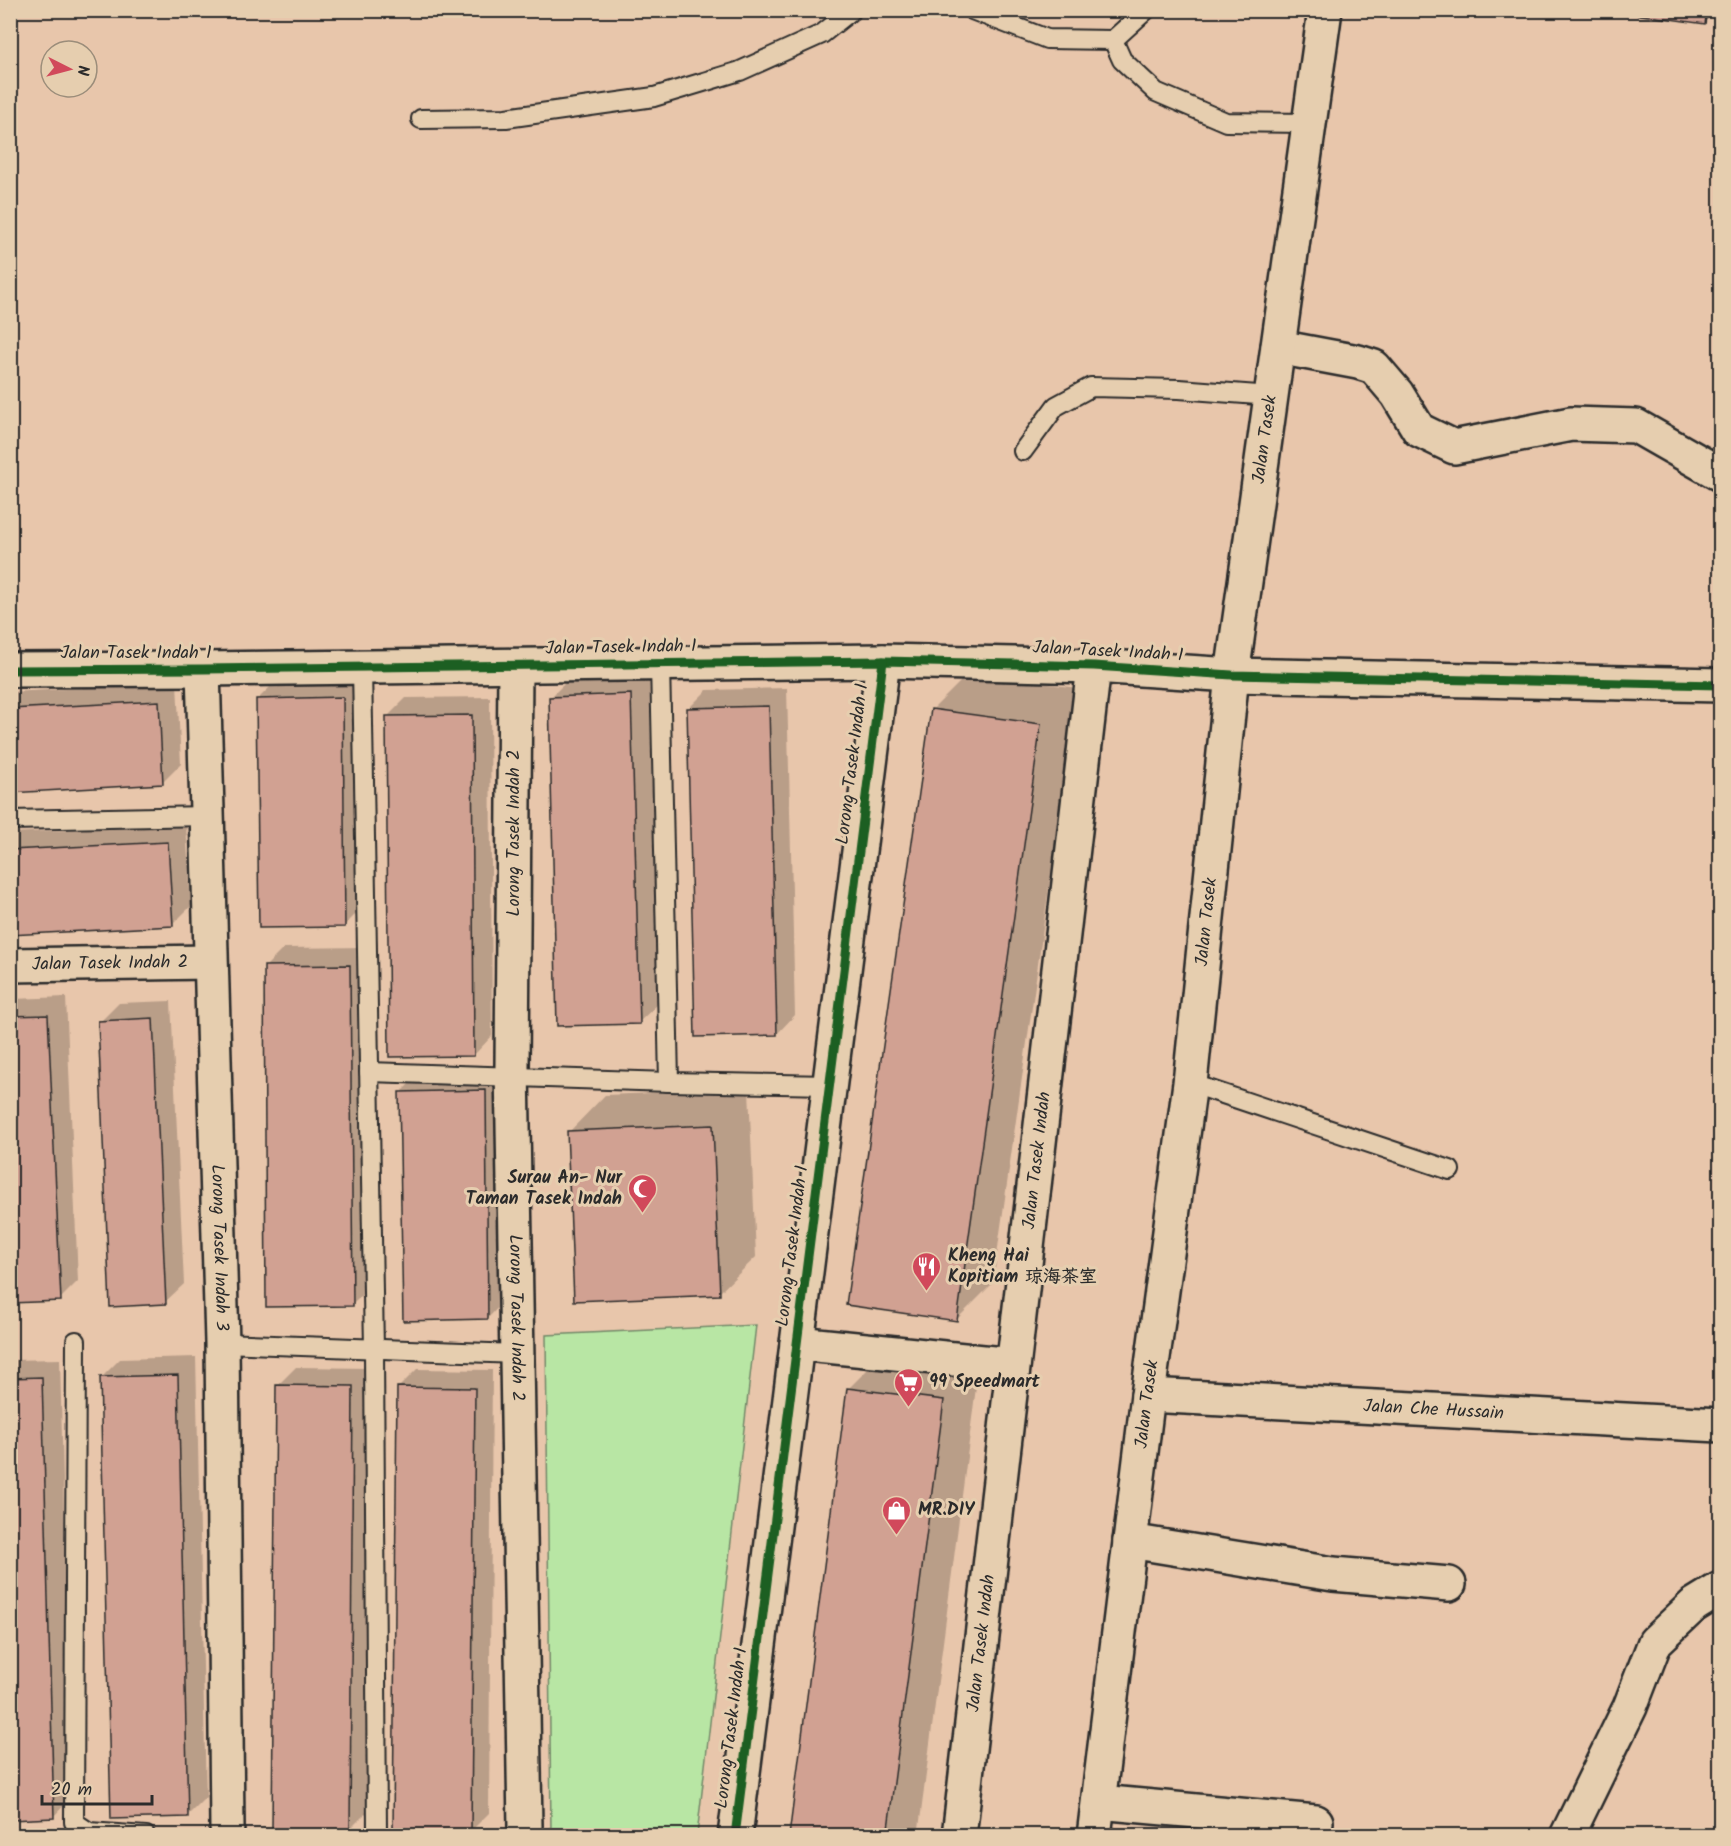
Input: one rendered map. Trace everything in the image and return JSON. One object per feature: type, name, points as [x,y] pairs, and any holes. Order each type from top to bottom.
[{"type":"street","name":"Jalan Tasek","points":[[1094,1836],[1148,1395],[1190,1083],[1232,675],[1326,10]]},
{"type":"street","points":[[1278,347],[1374,367],[1397,394],[1419,430],[1454,447],[1571,424],[1636,426],[1720,474]]},
{"type":"street","name":"Jalan Tasek Indah 1","points":[[10,670],[883,661],[1094,666],[1232,675],[1720,685]]},
{"type":"street","name":"Lorong Tasek Indah 1","points":[[735,1836],[883,661]]},
{"type":"street","name":"Lorong Tasek Indah 2","points":[[515,666],[512,1076],[518,1354],[520,1832]]},
{"type":"street","name":"Jalan Tasek Indah","points":[[959,1836],[1094,666]]},
{"type":"street","name":"Lorong Tasek Indah 3","points":[[203,669],[222,1343],[221,1832]]},
{"type":"street","name":"Jalan Tasek Indah 2","points":[[10,965],[210,962]]},
{"type":"street","points":[[797,1343],[1013,1365]]},
{"type":"street","name":"Jalan Che Hussain","points":[[1148,1395],[1720,1425]]},
{"type":"street","points":[[1130,1541],[1333,1574],[1449,1584]]},
{"type":"street","points":[[1567,1836],[1630,1707],[1655,1642],[1694,1605],[1720,1589]]},
{"type":"street","points":[[1099,1802],[1316,1821]]},
{"type":"lane","points":[[421,118],[506,118],[654,97],[740,71],[822,34],[852,10]]},
{"type":"lane","points":[[972,10],[1047,39],[1113,40],[1146,10]]},
{"type":"lane","points":[[1113,40],[1122,60],[1156,92],[1226,122],[1311,123]]},
{"type":"lane","points":[[1023,451],[1056,406],[1091,387],[1179,389],[1271,396]]},
{"type":"lane","points":[[660,664],[669,1082]]},
{"type":"lane","points":[[362,667],[374,1349],[377,1833],[381,1836]]},
{"type":"lane","points":[[10,820],[207,816]]},
{"type":"lane","points":[[369,1072],[669,1082],[829,1084]]},
{"type":"lane","points":[[1190,1083],[1450,1170]]},
{"type":"lane","points":[[76,1341],[74,1822],[88,1832],[146,1836]]},
{"type":"lane","points":[[222,1343],[518,1354]]},
{"type":"green space","points":[[756,1325],[697,1835],[599,1836],[551,1831],[546,1335]]},
{"type":"building","points":[[1620,10],[1707,10],[1705,24],[1620,12]]},
{"type":"building","points":[[631,694],[640,1024],[557,1026],[549,697]]},
{"type":"building","points":[[343,697],[345,927],[259,928],[256,699]]},
{"type":"building","points":[[159,701],[163,784],[10,793],[10,709]]},
{"type":"building","points":[[769,706],[777,1035],[695,1037],[687,708]]},
{"type":"building","points":[[931,709],[1041,724],[957,1321],[846,1305]]},
{"type":"building","points":[[472,715],[474,1056],[389,1057],[386,716]]},
{"type":"building","points":[[168,842],[173,926],[10,935],[10,850]]},
{"type":"building","points":[[350,965],[353,1306],[266,1307],[264,966]]},
{"type":"building","points":[[48,1015],[61,1301],[10,1303],[10,1016]]},
{"type":"building","points":[[153,1018],[166,1304],[110,1307],[98,1021]]},
{"type":"building","points":[[486,1090],[488,1319],[403,1321],[399,1092]]},
{"type":"building","name":"Surau An- Nur Taman Tasek Indah","points":[[713,1125],[720,1295],[574,1301],[567,1131]]},
{"type":"building","points":[[178,1375],[188,1817],[111,1819],[100,1377]]},
{"type":"building","points":[[42,1377],[54,1818],[10,1820],[10,1378]]},
{"type":"building","points":[[276,1385],[353,1386],[350,1831],[272,1830]]},
{"type":"building","points":[[397,1387],[475,1388],[471,1833],[393,1832]]},
{"type":"building","points":[[847,1388],[944,1400],[887,1836],[789,1836]]},
{"type":"cycle path","points":[[10,670],[883,661],[1094,666],[1232,675],[1720,685]]},
{"type":"cycle path","points":[[735,1836],[883,661]]},
{"type":"place","name":"Surau An- Nur Taman Tasek Indah","points":[[643,1214]]},
{"type":"place","name":"Kheng Hai Kopitiam 琼海茶室","points":[[927,1292]]},
{"type":"place","name":"99 Speedmart","points":[[908,1408]]},
{"type":"place","name":"MR.DIY","points":[[897,1536]]}]
